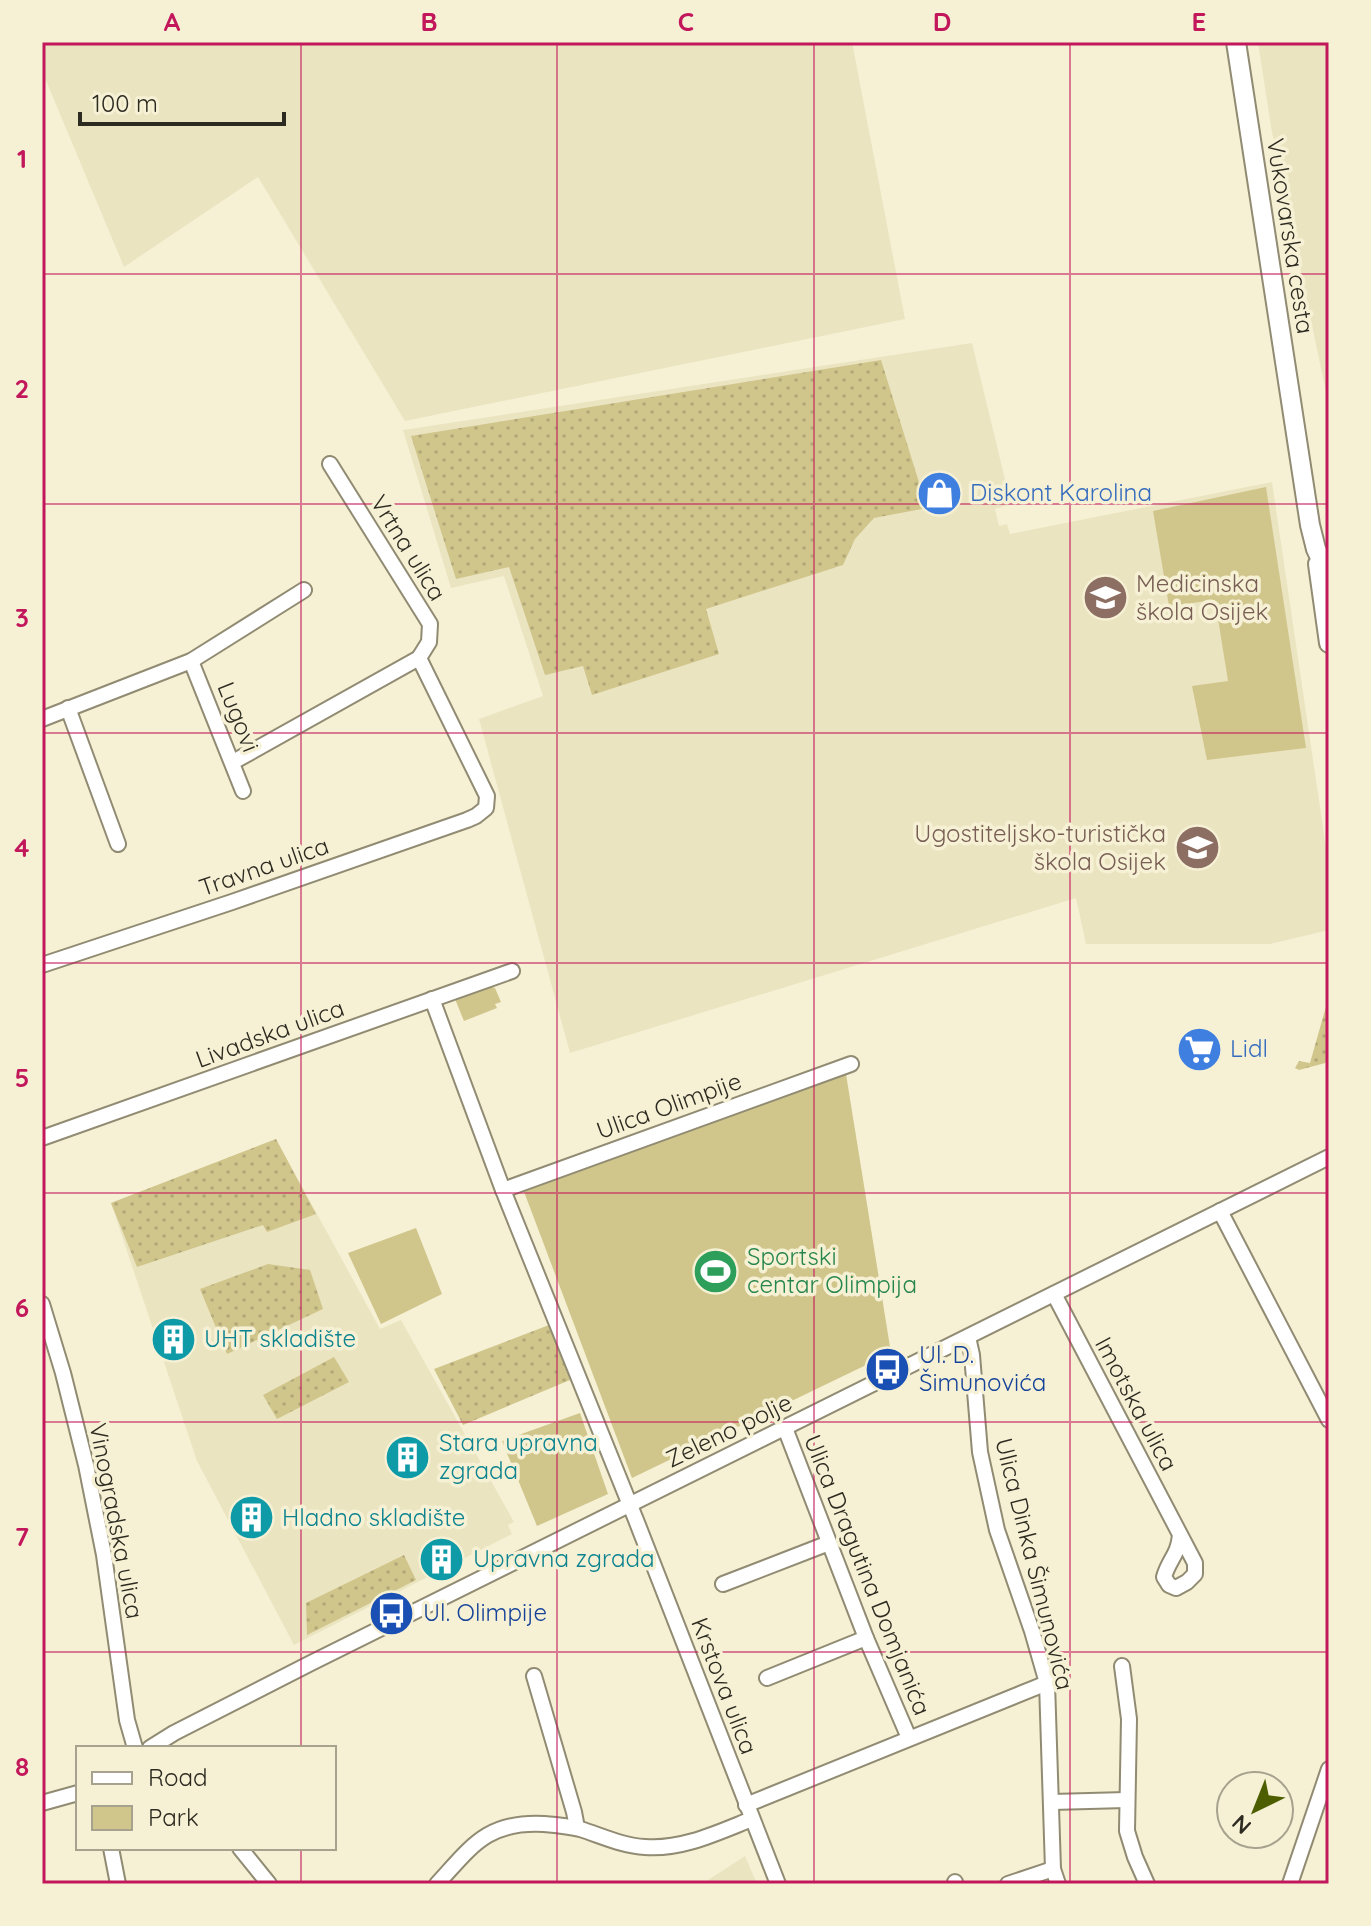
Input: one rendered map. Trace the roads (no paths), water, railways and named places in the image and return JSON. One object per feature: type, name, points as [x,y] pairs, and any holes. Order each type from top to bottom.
[{"type":"main road","name":"Vukovarska cesta","points":[[1236,42],[1310,525],[1316,549],[1329,576]]},
{"type":"main road","points":[[1316,549],[1329,643]]},
{"type":"street","name":"Vrtna ulica","points":[[330,464],[430,624],[429,642],[419,658]]},
{"type":"street","points":[[42,719],[191,661],[304,590]]},
{"type":"street","points":[[233,762],[419,658]]},
{"type":"street","name":"Travna ulica","points":[[42,965],[467,820],[486,808],[487,796],[419,658]]},
{"type":"street","name":"Lugovi","points":[[191,661],[243,791]]},
{"type":"street","points":[[68,708],[118,844]]},
{"type":"street","name":"Livadska ulica","points":[[42,1138],[512,971]]},
{"type":"street","points":[[432,999],[503,1190],[630,1504]]},
{"type":"street","name":"Ulica Olimpije","points":[[503,1190],[851,1064]]},
{"type":"street","name":"Zeleno polje","points":[[153,1746],[630,1504],[1329,1157]]},
{"type":"street","points":[[1220,1211],[1329,1420]]},
{"type":"street","name":"Imotska ulica","points":[[1054,1294],[1180,1535]]},
{"type":"street","name":"Vinogradska ulica","points":[[42,1304],[86,1465],[104,1555],[129,1733],[134,1746]]},
{"type":"street","name":"Ulica Dinka Šimunovića","points":[[968,1337],[980,1452],[997,1530],[1047,1683],[1053,1869],[1058,1884]]},
{"type":"street","name":"Ulica Dragutina Domjanića","points":[[785,1428],[866,1638],[909,1738]]},
{"type":"street","name":"Krstova ulica","points":[[630,1504],[778,1884]]},
{"type":"street","points":[[723,1584],[829,1543]]},
{"type":"street","points":[[767,1678],[866,1638]]},
{"type":"street","points":[[1122,1666],[1129,1719],[1127,1831],[1147,1884]]},
{"type":"street","points":[[534,1676],[577,1828]]},
{"type":"street","points":[[437,1884],[473,1846],[493,1831],[509,1825],[526,1823],[577,1828],[631,1846],[648,1848],[704,1837],[749,1812],[909,1738],[1047,1683]]},
{"type":"street","points":[[174,1733],[181,1746]]},
{"type":"street","points":[[1290,1884],[1329,1769]]},
{"type":"street","points":[[42,1803],[76,1794]]},
{"type":"street","points":[[1052,1802],[1126,1800]]},
{"type":"street","points":[[111,1850],[118,1884]]},
{"type":"street","points":[[242,1850],[269,1884]]},
{"type":"street","points":[[1008,1884],[1053,1869]]},
{"type":"place","name":"Diskont Karolina","points":[[939,493]]},
{"type":"place","name":"Medicinska škola Osijek","points":[[1105,598]]},
{"type":"place","name":"Ugostiteljsko-turistička škola Osijek","points":[[1197,848]]},
{"type":"place","name":"Lidl","points":[[1199,1049]]},
{"type":"place","name":"Sportski centar Olimpija","points":[[716,1271]]},
{"type":"place","name":"UHT skladište","points":[[173,1339]]},
{"type":"place","name":"Ul. D. Šimunovića","points":[[888,1369]]},
{"type":"place","name":"Stara upravna zgrada","points":[[408,1457]]},
{"type":"place","name":"Hladno skladište","points":[[251,1518]]},
{"type":"place","name":"Upravna zgrada","points":[[442,1559]]},
{"type":"place","name":"Ul. Olimpije","points":[[392,1613]]}]
